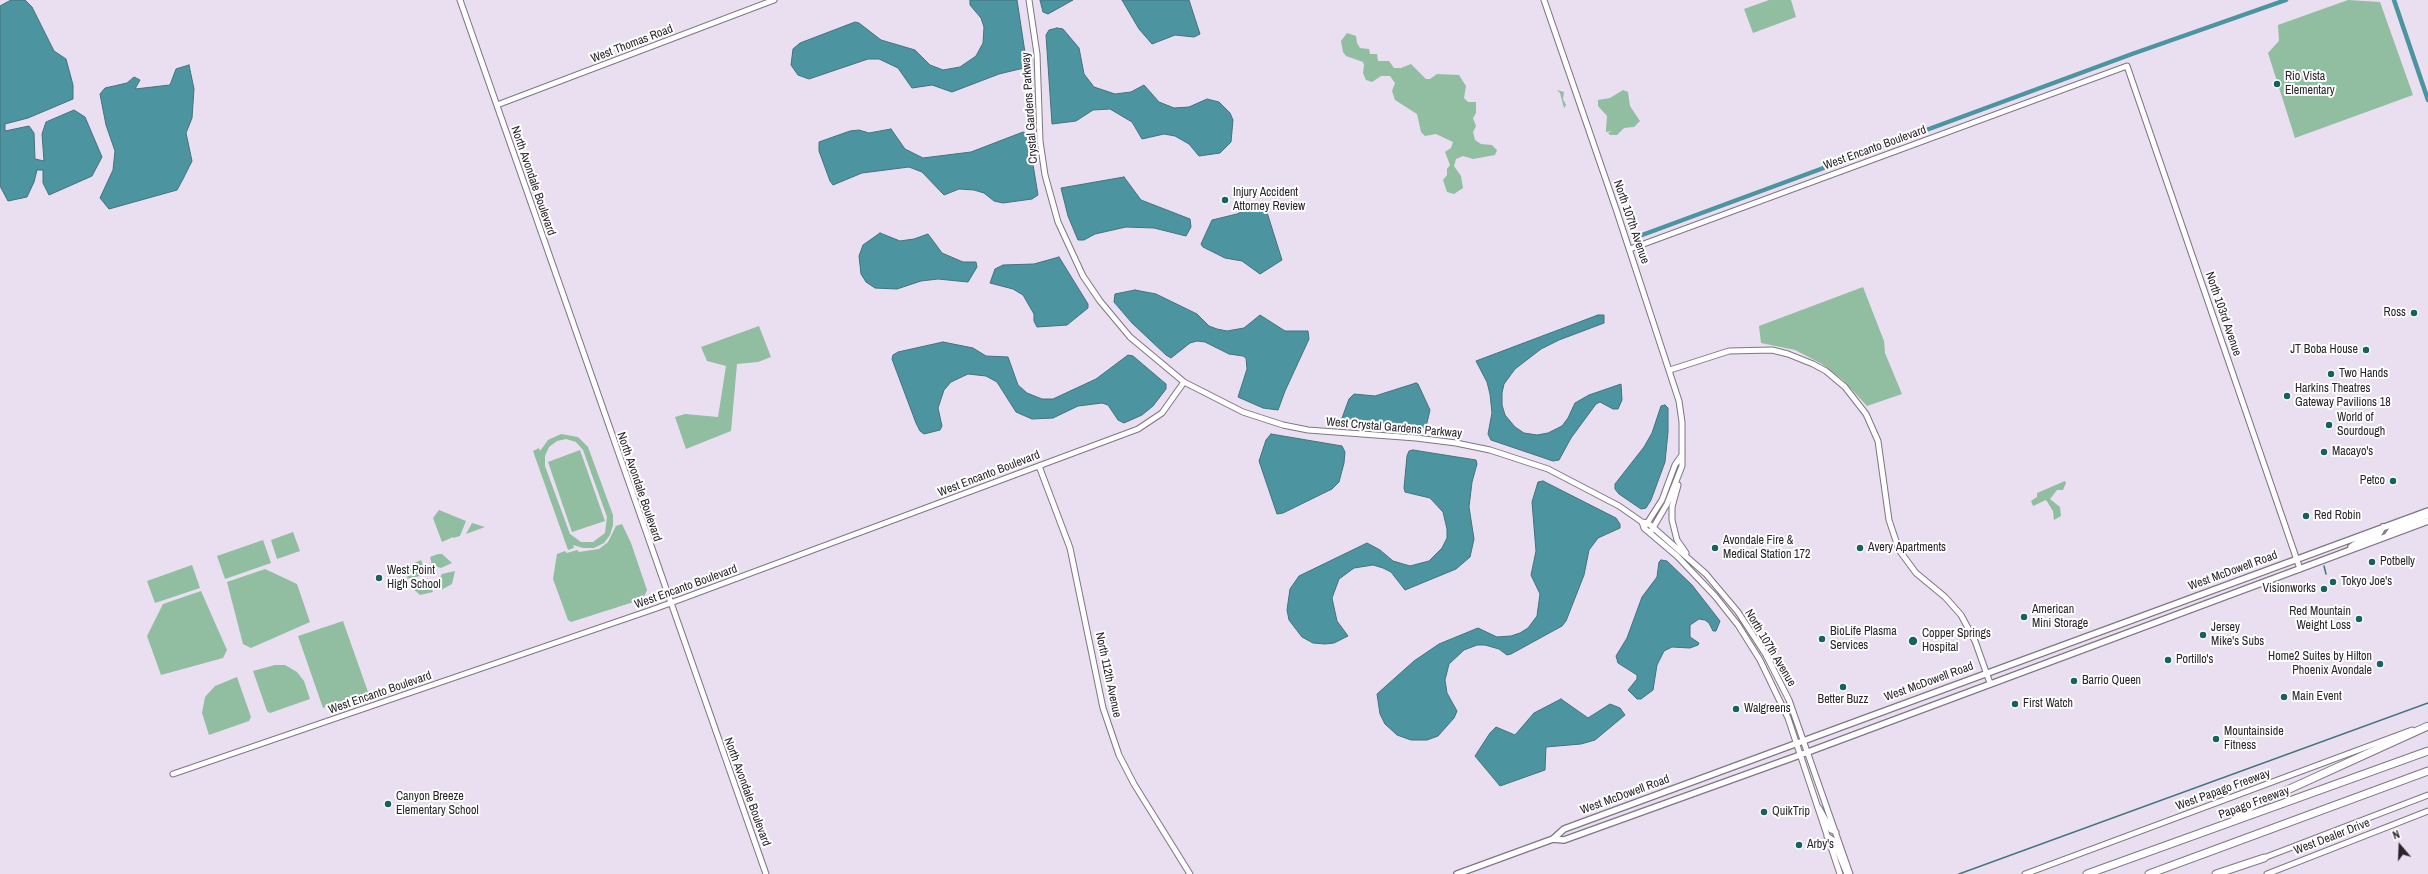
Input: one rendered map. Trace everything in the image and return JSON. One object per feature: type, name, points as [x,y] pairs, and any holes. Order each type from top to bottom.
[{"type":"highway","points":[[2230,823],[2252,806],[2428,725]]},
{"type":"highway","name":"Papago Freeway","points":[[2086,874],[2428,751]]},
{"type":"highway","points":[[2149,874],[2428,771]]},
{"type":"highway","points":[[2216,874],[2264,858]]},
{"type":"main road","name":"West McDowell Road","points":[[1457,874],[1553,839],[1564,829],[1804,739],[2428,510]]},
{"type":"main road","points":[[2387,536],[2392,528],[2428,515]]},
{"type":"main road","name":"West McDowell Road","points":[[1553,839],[1564,840],[1800,755],[2428,521]]},
{"type":"main road","points":[[2343,552],[2358,542],[2379,534],[2383,527]]},
{"type":"street","name":"North Avondale Boulevard","points":[[460,0],[669,603],[766,874]]},
{"type":"street","name":"West Thomas Road","points":[[497,105],[774,0]]},
{"type":"street","name":"Crystal Gardens Parkway","points":[[1029,0],[1037,54],[1040,141],[1045,175],[1058,222],[1070,252],[1100,301],[1143,350],[1184,382]]},
{"type":"street","name":"North 107th Avenue","points":[[1544,0],[1670,370],[1681,416],[1682,466],[1679,478],[1649,524],[1647,530]]},
{"type":"street","name":"West Encanto Boulevard","points":[[1630,249],[2127,66]]},
{"type":"street","name":"North 103rd Avenue","points":[[2127,66],[2300,568]]},
{"type":"street","points":[[1670,370],[1729,351],[1772,350],[1794,356],[1813,364],[1826,371],[1845,387],[1866,414],[1878,441],[1889,520],[1899,550],[1912,569],[1945,597],[1961,615],[1975,641],[1990,683]]},
{"type":"street","name":"West Encanto Boulevard","points":[[173,774],[669,603],[1146,426],[1162,413],[1184,382]]},
{"type":"street","name":"West Crystal Gardens Parkway","points":[[1184,382],[1231,407],[1284,425],[1339,434],[1456,443],[1512,457],[1561,475],[1649,524]]},
{"type":"street","name":"North 107th Avenue","points":[[1647,530],[1662,500],[1675,465],[1682,455]]},
{"type":"street","name":"North 112th Avenue","points":[[1039,466],[1070,548],[1103,708],[1119,755],[1134,784],[1190,874]]},
{"type":"street","points":[[1679,478],[1672,520],[1677,540],[1692,560]]},
{"type":"street","name":"North 107th Avenue","points":[[1649,524],[1692,560],[1706,574],[1738,612],[1763,651],[1789,700],[1804,739],[1850,874]]},
{"type":"street","name":"North 107th Avenue","points":[[1647,530],[1700,580],[1734,621],[1754,651],[1782,703],[1840,874]]},
{"type":"street","points":[[1700,580],[1706,574]]},
{"type":"street","name":"West Papago Freeway","points":[[2025,874],[2428,725]]},
{"type":"street","points":[[2226,874],[2428,795]]},
{"type":"street","points":[[1818,806],[1823,812],[1831,830],[1836,832]]},
{"type":"street","name":"West Dealer Drive","points":[[2267,874],[2428,811]]},
{"type":"street","points":[[1827,836],[1833,840],[1847,874]]},
{"type":"green space","points":[[1769,0],[1791,0],[1796,17],[1753,33],[1744,9]]},
{"type":"green space","points":[[2348,0],[2380,2],[2413,95],[2295,138],[2268,53],[2279,41],[2278,25]]},
{"type":"green space","points":[[1347,33],[1356,36],[1357,43],[1360,48],[1369,49],[1370,54],[1377,54],[1378,61],[1389,61],[1394,68],[1401,68],[1411,64],[1426,79],[1430,79],[1437,74],[1459,75],[1466,86],[1464,98],[1468,102],[1476,102],[1476,113],[1473,118],[1476,126],[1473,132],[1475,140],[1481,144],[1492,145],[1497,150],[1495,155],[1473,159],[1463,156],[1456,159],[1454,166],[1461,176],[1463,188],[1454,194],[1447,192],[1443,180],[1447,175],[1447,169],[1450,165],[1445,152],[1451,148],[1453,142],[1436,134],[1425,136],[1421,132],[1417,114],[1395,100],[1392,91],[1395,83],[1390,76],[1381,76],[1372,82],[1366,80],[1363,73],[1363,62],[1346,56],[1343,52],[1341,41]]},
{"type":"green space","points":[[1557,90],[1564,92],[1563,99],[1566,105],[1564,108],[1560,93]]},
{"type":"green space","points":[[1623,90],[1628,92],[1630,106],[1640,121],[1634,127],[1624,128],[1617,135],[1610,135],[1608,133],[1612,131],[1606,132],[1607,116],[1598,106],[1598,100],[1610,98]]},
{"type":"green space","points":[[1863,287],[1884,341],[1885,353],[1902,394],[1867,406],[1843,380],[1822,364],[1795,350],[1761,343],[1759,326]]},
{"type":"green space","points":[[759,326],[771,357],[758,362],[737,364],[731,431],[686,449],[675,417],[685,414],[718,417],[726,366],[707,361],[701,347]]},
{"type":"green space","points":[[561,434],[578,437],[588,447],[613,515],[613,525],[610,535],[604,543],[594,548],[583,548],[573,545],[574,548],[568,550],[533,451],[539,448],[540,451],[548,440]],"holes":[[[566,439],[576,442],[583,450],[607,517],[605,533],[593,542],[581,542],[570,534],[545,466],[545,456],[549,447],[557,441]]]},
{"type":"green space","points":[[580,450],[605,521],[572,532],[548,462]]},
{"type":"green space","points":[[2065,481],[2066,483],[2063,490],[2057,490],[2050,499],[2060,507],[2061,516],[2054,520],[2053,511],[2046,500],[2033,506],[2031,501],[2037,497],[2037,493]]},
{"type":"green space","points":[[439,510],[466,521],[460,536],[453,537],[442,542],[433,518]]},
{"type":"green space","points":[[472,523],[485,527],[466,534]]},
{"type":"green space","points":[[622,524],[631,543],[647,590],[643,599],[571,622],[568,620],[553,579],[557,554],[565,551],[567,553],[577,550],[579,552],[599,549],[608,542],[616,526]]},
{"type":"green space","points":[[293,532],[300,551],[277,559],[271,540]]},
{"type":"green space","points":[[263,540],[271,563],[225,579],[217,556]]},
{"type":"green space","points":[[442,554],[452,563],[441,568],[432,565],[430,557]]},
{"type":"green space","points":[[421,560],[424,568],[420,576],[407,579],[410,565]]},
{"type":"green space","points":[[192,565],[200,588],[155,603],[147,581]]},
{"type":"green space","points":[[265,569],[297,584],[310,622],[251,648],[243,644],[227,582]]},
{"type":"green space","points":[[455,571],[452,584],[441,590],[438,581],[442,574]]},
{"type":"green space","points":[[421,581],[430,584],[433,592],[420,595],[410,586]]},
{"type":"green space","points":[[201,591],[227,650],[223,658],[161,675],[147,636],[163,604]]},
{"type":"green space","points":[[343,621],[368,692],[323,708],[298,636]]},
{"type":"green space","points":[[275,665],[285,665],[297,672],[304,681],[310,699],[270,713],[267,711],[253,671]]},
{"type":"green space","points":[[237,677],[251,717],[249,721],[209,735],[202,713],[205,697],[215,686]]},
{"type":"water","points":[[11,0],[25,0],[32,7],[54,51],[66,59],[73,85],[73,99],[28,118],[5,124],[5,131],[29,126],[34,133],[35,159],[44,161],[42,134],[46,122],[74,110],[85,117],[102,157],[92,176],[49,195],[43,183],[43,170],[37,170],[34,182],[27,197],[8,201],[0,186],[0,6]]},
{"type":"water","points":[[970,0],[1017,0],[1026,59],[1024,68],[999,74],[952,92],[932,85],[912,88],[898,68],[879,59],[868,59],[809,79],[798,75],[791,65],[793,49],[800,43],[855,22],[859,23],[881,40],[915,50],[930,65],[943,70],[960,67],[976,56],[983,43],[984,27],[981,18],[970,5]]},
{"type":"water","points":[[1040,0],[1073,0],[1048,14],[1043,12]]},
{"type":"water","points":[[1122,0],[1189,0],[1200,34],[1194,37],[1175,35],[1152,44],[1139,29]]},
{"type":"water","points":[[1057,28],[1063,29],[1079,48],[1084,74],[1094,87],[1115,94],[1131,92],[1144,85],[1159,102],[1174,108],[1189,107],[1207,99],[1219,102],[1230,113],[1233,120],[1231,142],[1220,153],[1199,156],[1189,144],[1175,136],[1164,134],[1142,139],[1132,122],[1110,109],[1093,110],[1076,121],[1052,124],[1046,35],[1049,30]]},
{"type":"water","points":[[189,65],[194,89],[192,118],[186,133],[192,161],[177,190],[109,209],[100,198],[113,170],[115,151],[106,125],[100,94],[105,88],[127,83],[134,77],[140,80],[135,89],[170,85],[176,69]]},
{"type":"water","points":[[891,129],[905,149],[923,158],[971,152],[1023,132],[1028,134],[1038,195],[1032,199],[1003,203],[994,201],[984,193],[974,190],[959,189],[944,195],[922,172],[909,167],[862,173],[833,185],[830,181],[819,151],[819,142],[850,131],[859,130],[869,133]]},
{"type":"water","points":[[1124,177],[1141,200],[1190,219],[1191,227],[1186,236],[1154,228],[1126,227],[1095,234],[1084,240],[1078,240],[1068,216],[1061,188]]},
{"type":"water","points":[[1260,203],[1265,206],[1282,260],[1260,274],[1242,261],[1225,258],[1203,247],[1201,244],[1212,220],[1237,214]]},
{"type":"water","points":[[880,233],[900,241],[914,239],[928,234],[942,253],[963,262],[976,262],[977,267],[968,282],[938,279],[921,281],[897,289],[875,288],[866,282],[861,274],[859,256],[863,245]]},
{"type":"water","points":[[1059,257],[1088,304],[1088,308],[1067,325],[1037,327],[1034,321],[1034,314],[1023,295],[1013,289],[990,283],[995,269],[1003,265],[1034,264]]},
{"type":"water","points":[[1135,290],[1156,294],[1197,314],[1209,326],[1217,329],[1227,331],[1244,328],[1260,315],[1285,331],[1308,331],[1309,339],[1278,410],[1263,408],[1238,397],[1247,369],[1246,358],[1243,356],[1229,354],[1205,342],[1197,341],[1190,343],[1171,358],[1166,355],[1132,323],[1114,302],[1115,294]]},
{"type":"water","points":[[1598,315],[1604,315],[1604,323],[1559,340],[1541,349],[1515,369],[1504,384],[1502,405],[1505,415],[1515,427],[1524,433],[1537,435],[1548,433],[1562,426],[1568,418],[1575,403],[1589,395],[1621,384],[1622,400],[1618,409],[1613,409],[1600,402],[1596,404],[1571,438],[1559,460],[1553,461],[1491,440],[1488,434],[1492,413],[1490,394],[1487,382],[1476,361]]},
{"type":"water","points":[[943,342],[973,348],[986,356],[1008,357],[1018,385],[1027,393],[1042,399],[1053,399],[1096,379],[1128,355],[1133,356],[1166,384],[1166,389],[1153,406],[1142,415],[1124,423],[1118,420],[1108,405],[1102,403],[1078,406],[1053,418],[1032,419],[1016,412],[997,382],[986,376],[968,374],[951,382],[944,390],[938,408],[942,426],[940,430],[924,434],[920,431],[916,423],[892,359],[893,355],[898,352]]},
{"type":"water","points":[[1416,383],[1418,384],[1430,410],[1426,427],[1344,422],[1342,418],[1349,399],[1354,394],[1375,396]]},
{"type":"water","points":[[1665,405],[1668,408],[1668,432],[1665,462],[1651,500],[1646,508],[1641,509],[1619,494],[1615,489],[1615,484],[1644,447],[1652,433],[1661,406]]},
{"type":"water","points":[[1271,434],[1342,446],[1345,452],[1339,482],[1332,489],[1283,513],[1277,514],[1259,461],[1266,440]]},
{"type":"water","points":[[1413,450],[1476,460],[1477,464],[1472,482],[1469,507],[1474,539],[1470,557],[1456,569],[1405,590],[1391,572],[1383,568],[1373,565],[1354,568],[1339,579],[1332,598],[1337,621],[1348,636],[1334,643],[1325,644],[1313,643],[1302,637],[1289,620],[1287,610],[1290,589],[1299,576],[1367,543],[1380,550],[1393,561],[1410,566],[1429,561],[1442,548],[1447,538],[1447,529],[1443,512],[1430,498],[1405,492],[1404,488],[1407,456],[1409,451]]},
{"type":"water","points":[[1543,481],[1616,518],[1620,524],[1620,528],[1598,538],[1589,550],[1584,575],[1566,621],[1562,626],[1507,655],[1499,649],[1485,645],[1477,645],[1464,650],[1449,664],[1445,680],[1447,693],[1457,711],[1454,718],[1438,736],[1427,740],[1411,740],[1397,735],[1385,724],[1380,714],[1377,694],[1414,661],[1439,644],[1478,628],[1497,637],[1511,636],[1520,633],[1528,628],[1537,616],[1540,594],[1531,575],[1536,551],[1532,502],[1538,482]]},
{"type":"water","points":[[1661,560],[1667,561],[1692,585],[1720,621],[1716,631],[1713,631],[1709,623],[1705,620],[1699,619],[1690,625],[1690,637],[1699,643],[1698,645],[1690,648],[1672,647],[1664,651],[1657,665],[1653,690],[1641,699],[1637,699],[1628,690],[1637,679],[1637,675],[1618,663],[1616,656],[1627,638],[1642,597],[1657,577],[1659,562]]},
{"type":"water","points":[[1561,699],[1588,718],[1610,704],[1620,708],[1625,715],[1595,740],[1581,744],[1546,747],[1545,770],[1500,786],[1475,756],[1490,733],[1496,727],[1515,735],[1534,713]]},
{"type":"waterway","points":[[1634,238],[2132,54],[2286,0]]},
{"type":"waterway","points":[[2394,0],[2428,100]]},
{"type":"waterway","points":[[2324,566],[2326,574]]},
{"type":"waterway","points":[[1959,874],[2428,703]]},
{"type":"place","name":"Rio Vista Elementary","points":[[2277,84]]},
{"type":"place","name":"Injury Accident Attorney Review","points":[[1225,200]]},
{"type":"place","name":"Ross","points":[[2414,313]]},
{"type":"place","name":"JT Boba House","points":[[2366,350]]},
{"type":"place","name":"Two Hands","points":[[2331,374]]},
{"type":"place","name":"Harkins Theatres Gateway Pavilions 18","points":[[2287,396]]},
{"type":"place","name":"World of Sourdough","points":[[2329,425]]},
{"type":"place","name":"Macayo's","points":[[2324,452]]},
{"type":"place","name":"Petco","points":[[2393,481]]},
{"type":"place","name":"Red Robin","points":[[2306,516]]},
{"type":"place","name":"Avondale Fire & Medical Station 172","points":[[1715,548]]},
{"type":"place","name":"Avery Apartments","points":[[1860,548]]},
{"type":"place","name":"Potbelly","points":[[2372,562]]},
{"type":"place","name":"West Point High School","points":[[379,578]]},
{"type":"place","name":"Tokyo Joe's","points":[[2333,582]]},
{"type":"place","name":"Visionworks","points":[[2324,589]]},
{"type":"place","name":"American Mini Storage","points":[[2024,617]]},
{"type":"place","name":"Red Mountain Weight Loss","points":[[2359,619]]},
{"type":"place","name":"Jersey Mike's Subs","points":[[2203,635]]},
{"type":"place","name":"BioLife Plasma Services","points":[[1822,639]]},
{"type":"place","name":"Copper Springs Hospital","points":[[1913,641]]},
{"type":"place","name":"Portillo's","points":[[2168,660]]},
{"type":"place","name":"Home2 Suites by Hilton Phoenix Avondale","points":[[2380,664]]},
{"type":"place","name":"Barrio Queen","points":[[2074,681]]},
{"type":"place","name":"Better Buzz","points":[[1843,687]]},
{"type":"place","name":"Main Event","points":[[2284,697]]},
{"type":"place","name":"First Watch","points":[[2015,704]]},
{"type":"place","name":"Walgreens","points":[[1736,709]]},
{"type":"place","name":"Mountainside Fitness","points":[[2216,739]]},
{"type":"place","name":"Canyon Breeze Elementary School","points":[[388,804]]},
{"type":"place","name":"QuikTrip","points":[[1764,812]]},
{"type":"place","name":"Arby's","points":[[1799,845]]}]
